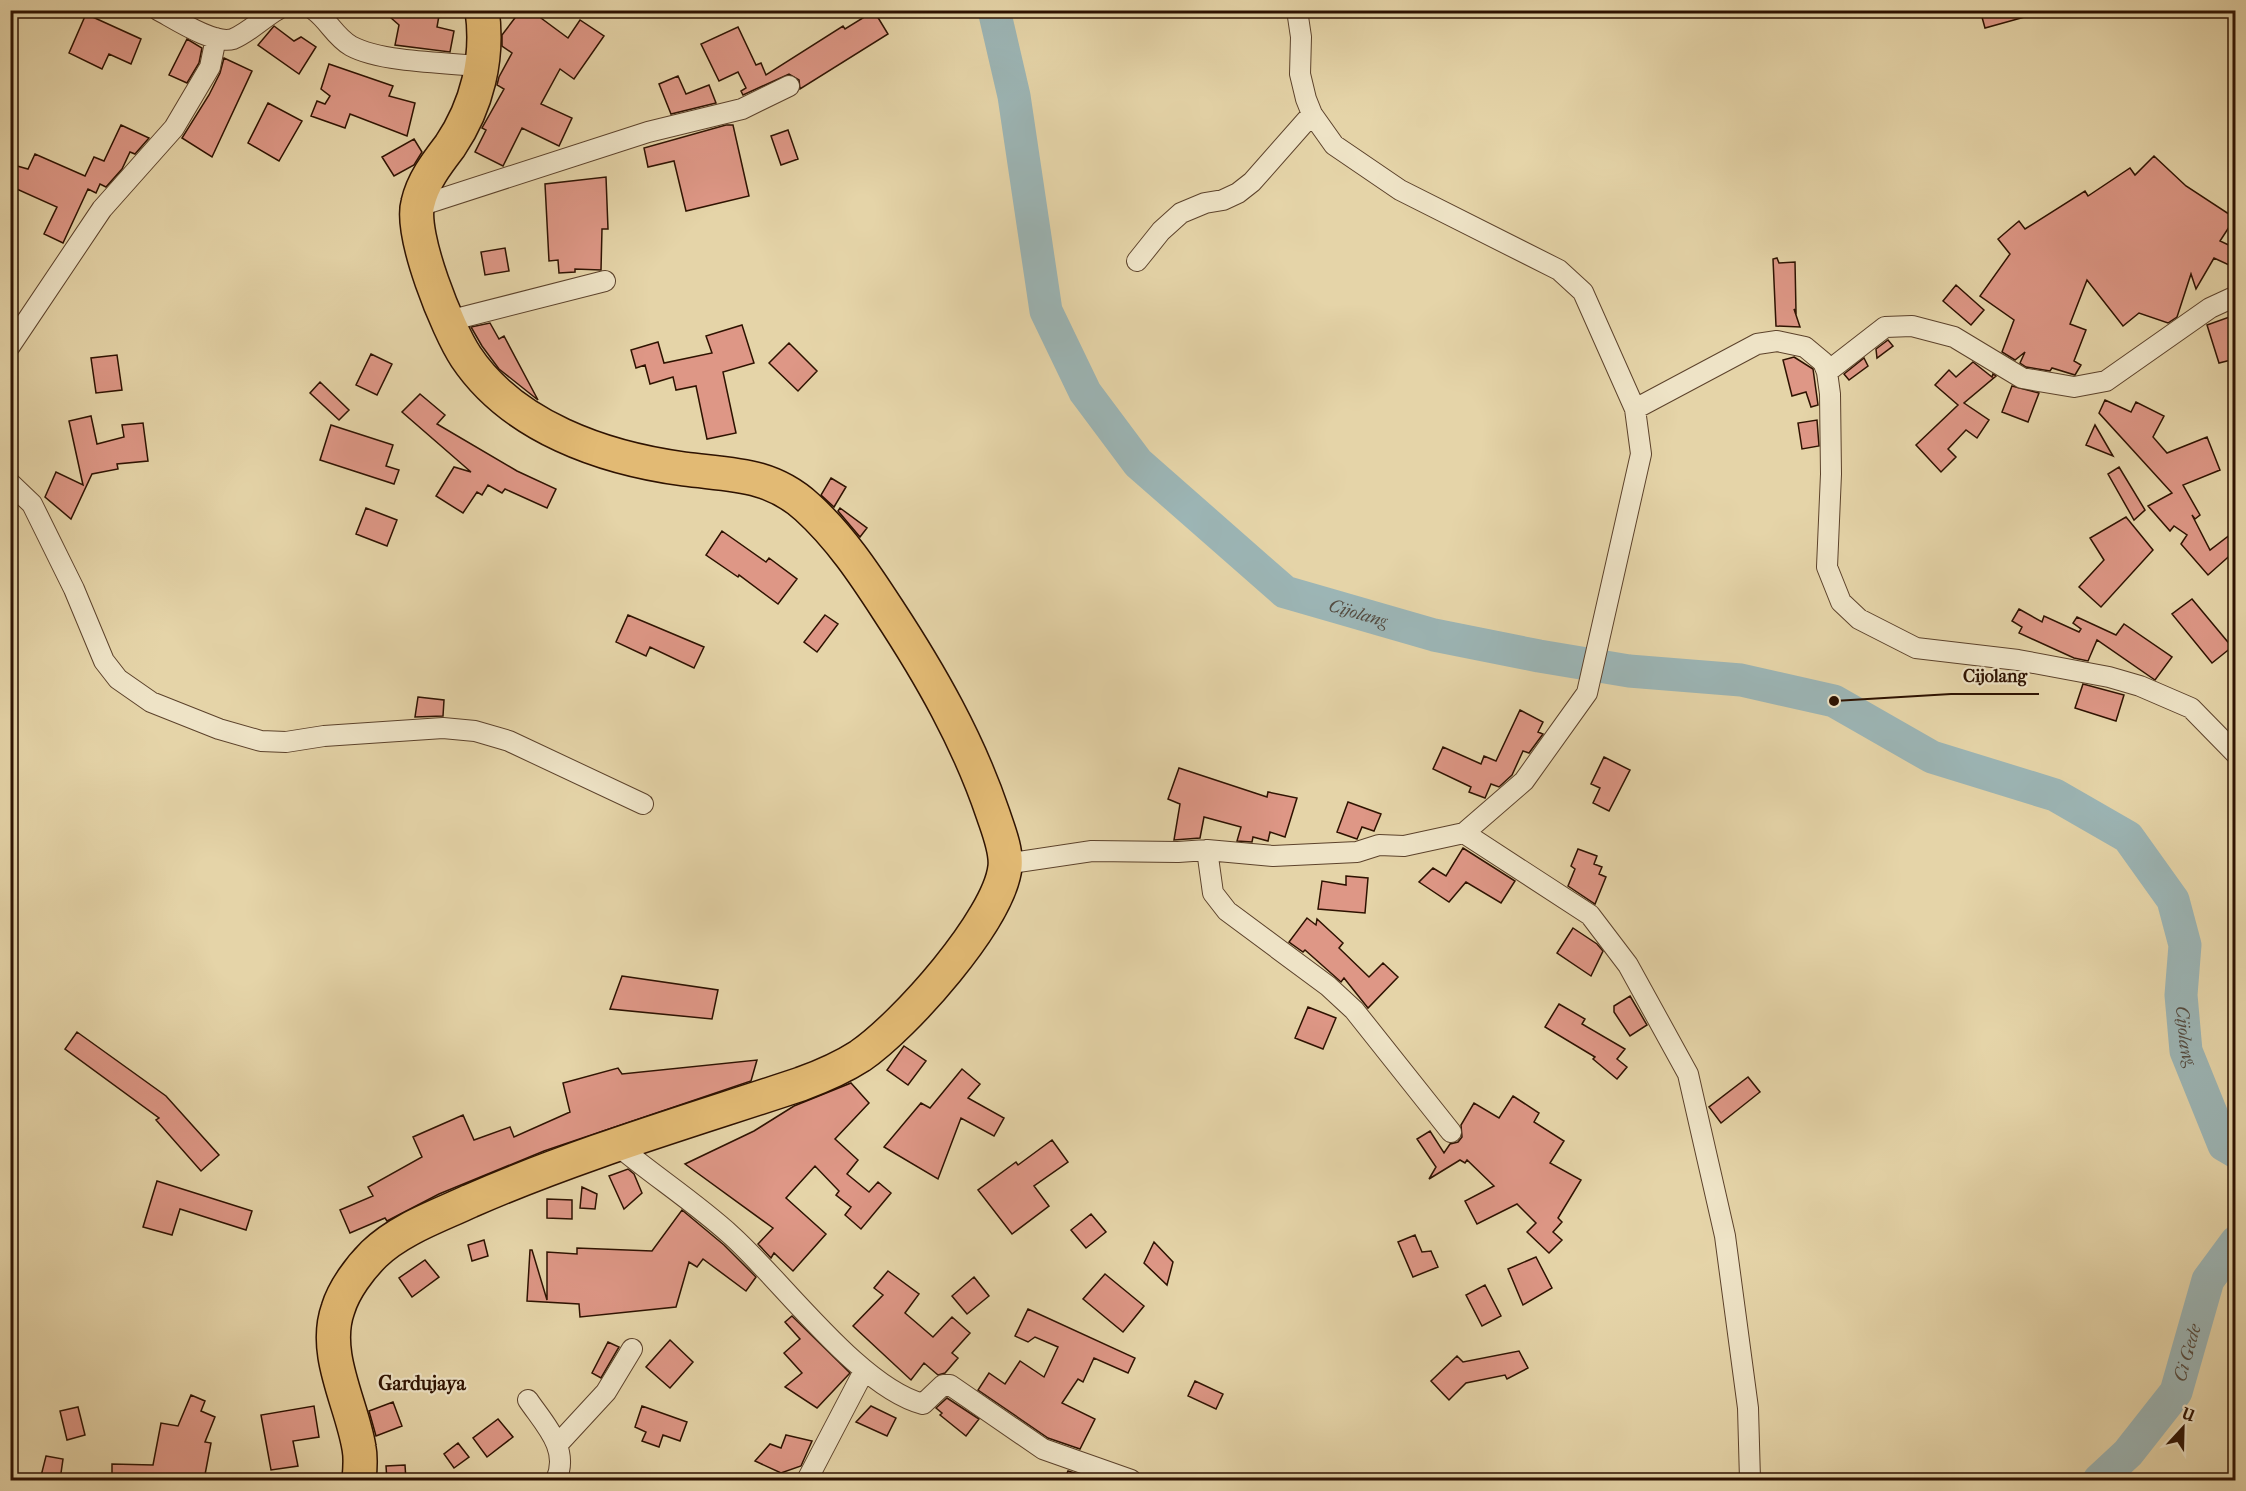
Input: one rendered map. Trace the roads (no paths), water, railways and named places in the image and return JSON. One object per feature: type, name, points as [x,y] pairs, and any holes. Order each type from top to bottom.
[{"type":"highway","points":[[360,1480],[360,1449],[333,1340],[338,1309],[353,1280],[376,1252],[416,1226],[509,1184],[811,1080],[860,1056],[938,983],[977,929],[998,889],[1006,864],[980,774],[929,671],[853,556],[804,504],[778,486],[750,476],[682,469],[623,458],[556,432],[506,404],[483,382],[462,351],[448,321],[423,253],[417,232],[417,204],[434,166],[468,116],[478,86],[481,66],[484,27],[482,10]]},
{"type":"street","points":[[158,10],[216,38],[233,39],[277,10]]},
{"type":"street","points":[[314,10],[324,17],[338,37],[367,54],[481,66]]},
{"type":"street","points":[[1006,864],[1092,851],[1207,850],[1273,856],[1357,852],[1379,845],[1404,846],[1464,833],[1524,781],[1587,693],[1601,622],[1641,454],[1635,409],[1583,292],[1574,281],[1560,270],[1400,190],[1334,144],[1312,114],[1299,74],[1301,37],[1297,10]]},
{"type":"street","points":[[10,346],[102,209],[134,176],[179,120],[210,67],[216,38]]},
{"type":"street","points":[[417,204],[638,135],[741,109],[789,86]]},
{"type":"street","points":[[1137,261],[1161,231],[1181,213],[1205,203],[1223,200],[1238,193],[1252,182],[1312,114]]},
{"type":"street","points":[[448,321],[605,281]]},
{"type":"street","points":[[1827,372],[1885,327],[1912,326],[1954,337],[2022,378],[2074,387],[2106,381],[2210,308],[2235,296]]},
{"type":"street","points":[[1635,409],[1757,344],[1777,341],[1805,347],[1823,362],[1827,372],[1830,394],[1831,474],[1827,567],[1841,602],[1859,619],[1916,648],[2018,660],[2109,677],[2140,686],[2191,708],[2235,754]]},
{"type":"street","points":[[10,483],[32,504],[74,589],[104,661],[118,679],[151,702],[219,729],[261,741],[286,742],[324,736],[443,728],[475,731],[508,741],[643,804]]},
{"type":"street","points":[[1464,833],[1590,915],[1628,965],[1688,1074],[1725,1236],[1748,1408],[1750,1480]]},
{"type":"street","points":[[1207,850],[1213,893],[1227,911],[1328,986],[1353,1010],[1451,1132]]},
{"type":"street","points":[[617,1145],[730,1233],[767,1268],[864,1371],[908,1399],[923,1404],[943,1385],[950,1385],[1043,1449],[1131,1480]]},
{"type":"street","points":[[558,1444],[606,1392],[632,1349]]},
{"type":"street","points":[[807,1480],[864,1371]]},
{"type":"street","points":[[528,1400],[558,1444],[561,1466],[556,1480]]},
{"type":"waterway","name":"Cijolang","points":[[994,10],[1014,96],[1046,311],[1085,392],[1138,463],[1285,592],[1434,635],[1539,656],[1629,671],[1741,680],[1834,701],[1932,757],[2055,795],[2128,837],[2173,900],[2185,945],[2181,995],[2186,1051],[2224,1145],[2236,1152]]},
{"type":"waterway","name":"Ci Gede","points":[[2099,1480],[2128,1453],[2176,1392],[2208,1280],[2236,1242]]},
{"type":"place","name":"Cijolang","points":[[1834,701]]},
{"type":"district","name":"Gardujaya","points":[[422,1383]]}]
